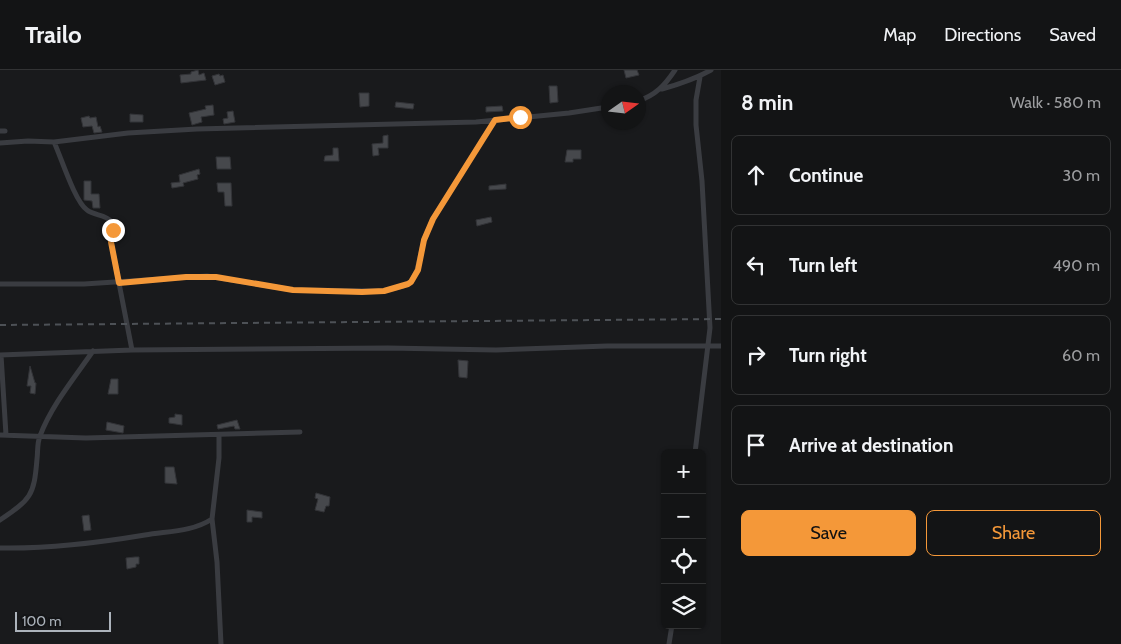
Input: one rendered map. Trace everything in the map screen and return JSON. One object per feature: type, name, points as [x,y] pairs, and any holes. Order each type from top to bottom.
[{"type":"street","points":[[646,98],[662,89],[675,70]]},
{"type":"street","points":[[662,89],[683,84],[711,70]]},
{"type":"street","points":[[695,449],[710,328],[704,210],[696,125],[696,100],[700,77]]},
{"type":"street","points":[[0,143],[54,142],[162,131],[495,120],[601,108]]},
{"type":"street","points":[[0,284],[119,283],[186,277],[216,277],[293,290],[362,292],[384,291],[408,284],[418,270],[424,240],[433,219],[495,120]]},
{"type":"street","points":[[54,142],[72,186],[83,206],[89,212],[106,217],[112,222],[111,242],[132,350]]},
{"type":"street","points":[[6,435],[0,355],[132,350],[388,348],[496,350],[721,346]]},
{"type":"street","points":[[0,520],[22,504],[33,490],[39,437],[68,386],[93,351]]},
{"type":"street","points":[[0,435],[142,438],[300,432]]},
{"type":"street","points":[[219,435],[219,458],[212,519],[217,562],[221,644]]},
{"type":"street","points":[[0,548],[51,547],[122,540],[194,528],[212,519]]},
{"type":"street","points":[[669,644],[671,629]]},
{"type":"building","points":[[198,70],[199,75],[204,73],[206,80],[181,83],[180,75],[191,74],[191,72]]},
{"type":"building","points":[[624,70],[637,70],[639,75],[626,78]]},
{"type":"building","points":[[219,74],[220,76],[223,75],[225,82],[215,85],[212,76]]},
{"type":"building","points":[[549,86],[557,86],[558,102],[550,103]]},
{"type":"building","points":[[359,93],[369,93],[369,106],[360,107]]},
{"type":"building","points":[[396,102],[414,104],[413,109],[395,107]]},
{"type":"building","points":[[213,105],[214,115],[201,117],[202,122],[192,125],[189,113],[206,109],[205,106]]},
{"type":"building","points":[[502,106],[503,111],[486,112],[486,107]]},
{"type":"building","points":[[233,111],[235,122],[224,124],[223,119],[228,118],[227,112]]},
{"type":"building","points":[[130,114],[143,115],[143,122],[130,122]]},
{"type":"building","points":[[89,116],[90,118],[96,117],[98,127],[100,126],[102,132],[94,133],[92,126],[83,127],[81,118]]},
{"type":"building","points":[[388,135],[388,148],[378,148],[379,155],[373,156],[372,144],[383,143],[383,136]]},
{"type":"building","points":[[333,148],[338,148],[339,161],[324,161],[325,156],[333,155]]},
{"type":"building","points":[[567,150],[581,150],[581,159],[565,162]]},
{"type":"building","points":[[216,157],[230,157],[231,169],[217,169]]},
{"type":"building","points":[[199,169],[198,179],[183,183],[184,186],[172,188],[171,183],[180,182],[179,175]]},
{"type":"building","points":[[84,181],[91,181],[91,194],[99,194],[100,208],[93,208],[92,201],[84,200]]},
{"type":"building","points":[[217,183],[231,183],[232,206],[225,206],[224,192],[218,192]]},
{"type":"building","points":[[506,184],[506,189],[489,190],[489,186]]},
{"type":"building","points":[[491,217],[492,222],[477,226],[476,220]]},
{"type":"building","points":[[458,360],[468,361],[467,378],[459,377]]},
{"type":"building","points":[[30,366],[36,383],[35,394],[30,393],[31,386],[27,386]]},
{"type":"building","points":[[111,379],[118,379],[118,394],[108,394]]},
{"type":"building","points":[[175,414],[182,415],[182,425],[169,423],[169,418],[175,417]]},
{"type":"building","points":[[237,420],[240,429],[235,429],[234,426],[218,429],[217,425]]},
{"type":"building","points":[[107,422],[124,426],[123,433],[106,430]]},
{"type":"building","points":[[165,467],[174,467],[177,484],[165,483]]},
{"type":"building","points":[[316,493],[330,497],[329,506],[326,506],[324,512],[315,510],[318,499],[315,498]]},
{"type":"building","points":[[247,510],[262,512],[262,518],[252,517],[252,522],[247,522]]},
{"type":"building","points":[[89,515],[91,530],[84,531],[82,516]]},
{"type":"building","points":[[139,557],[139,564],[136,564],[136,567],[127,569],[126,558]]},
{"type":"railway","points":[[0,325],[721,319]]},
{"type":"route","points":[[113,230],[111,242],[119,283],[207,276],[293,290],[384,291],[411,282],[419,264],[428,230],[441,205],[495,120],[520,117]]}]
